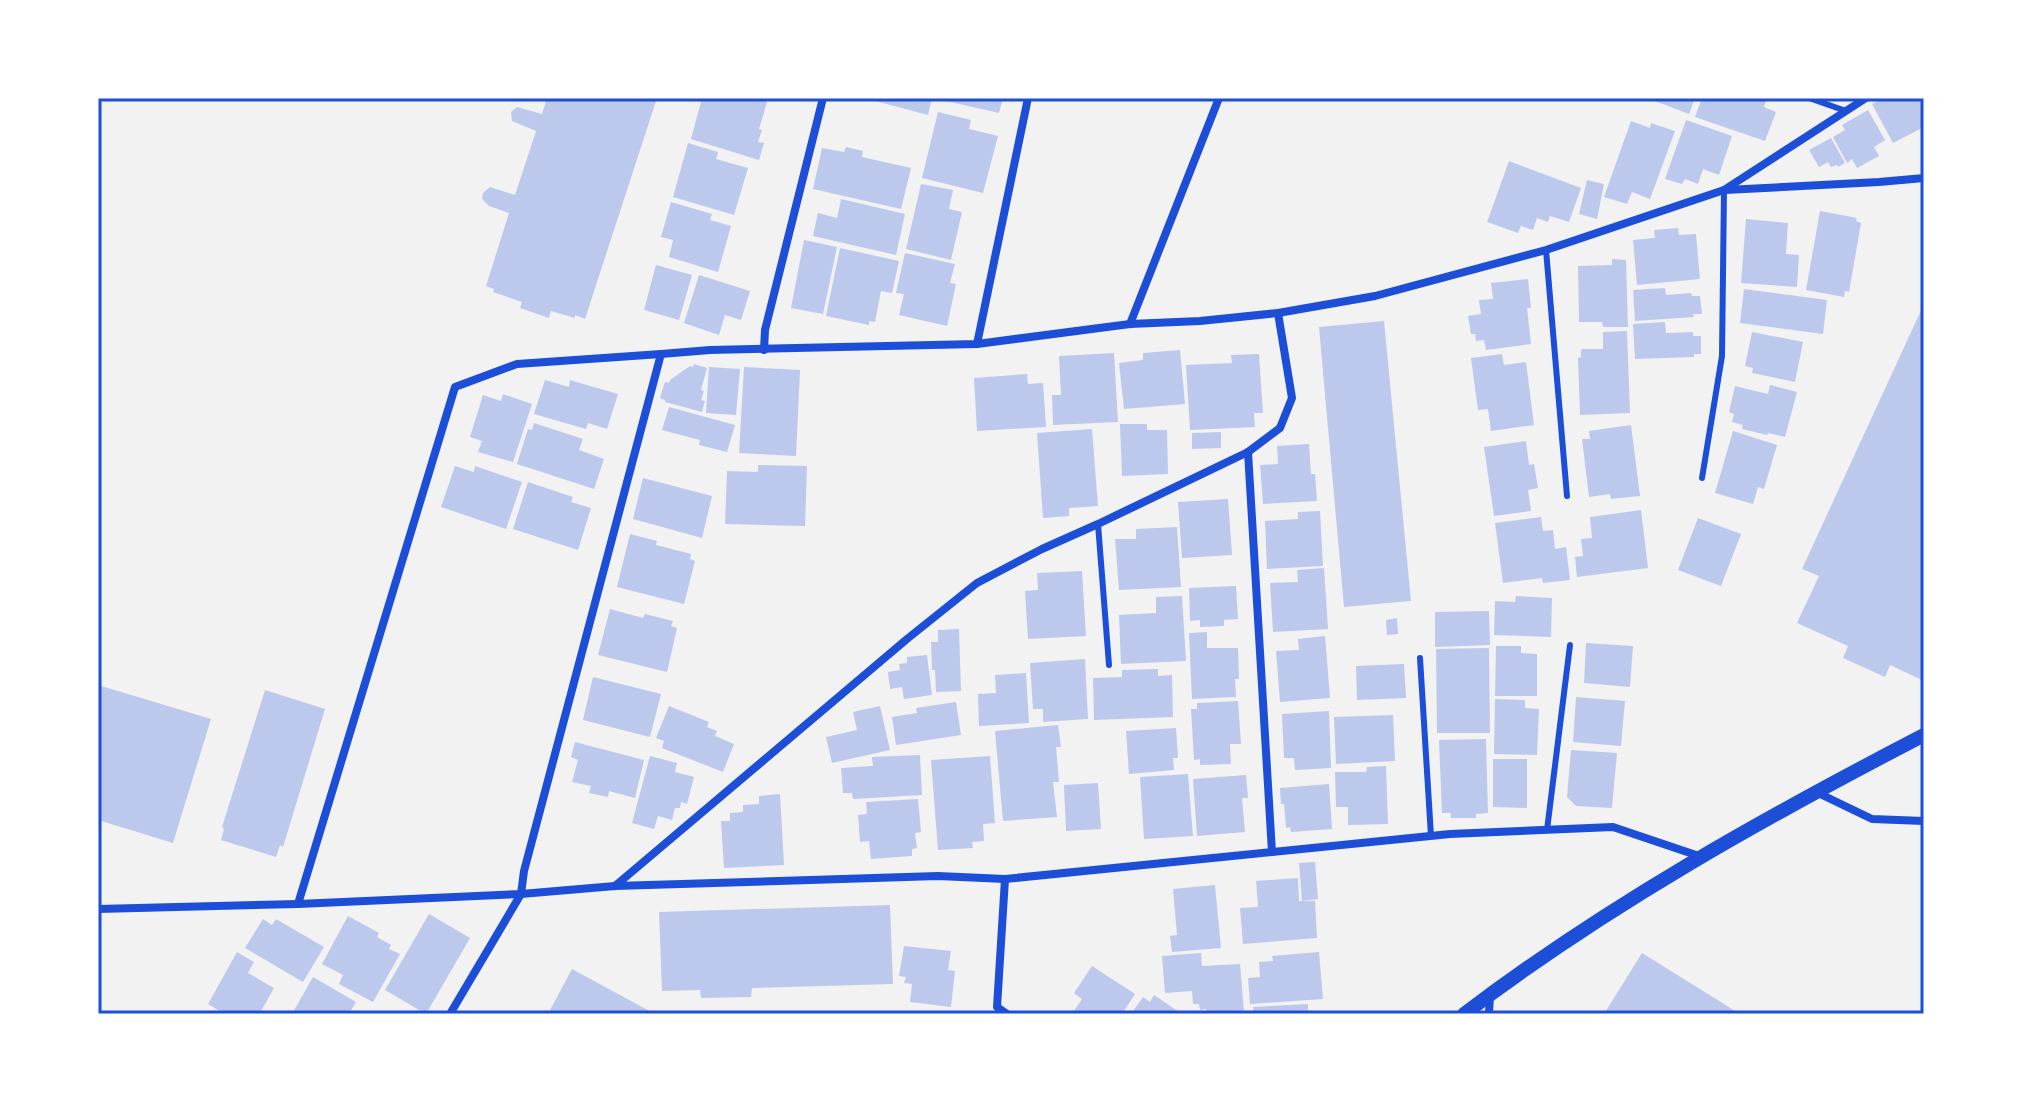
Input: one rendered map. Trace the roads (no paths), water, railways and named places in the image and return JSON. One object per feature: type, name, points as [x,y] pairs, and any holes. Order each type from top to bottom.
[{"type":"street","points":[[764,350],[765,330],[823,98]]},
{"type":"street","points":[[977,344],[1028,98]]},
{"type":"street","points":[[1130,324],[1219,98]]},
{"type":"street","points":[[298,904],[455,387],[517,364],[710,350],[977,344],[1130,324],[1278,313],[1375,296],[1546,250],[1724,190],[1866,98]]},
{"type":"street","points":[[1724,190],[1924,178]]},
{"type":"street","points":[[615,886],[894,649],[977,583],[1248,452],[1280,428],[1292,398],[1278,313]]},
{"type":"street","points":[[450,1014],[521,894],[524,871],[661,354]]},
{"type":"street","points":[[1248,452],[1272,852]]},
{"type":"street","points":[[1464,1014],[1563,943],[1699,856],[1924,735]]},
{"type":"street","points":[[1815,791],[1872,819],[1924,821]]},
{"type":"street","points":[[98,909],[298,904],[521,894],[615,886],[938,876],[1005,879],[1431,836],[1613,827],[1699,856]]},
{"type":"street","points":[[1005,879],[997,1007],[1007,1014]]},
{"type":"street","points":[[1489,1014],[1490,994]]},
{"type":"lane","points":[[1809,98],[1846,111]]},
{"type":"lane","points":[[1702,478],[1722,356],[1724,190]]},
{"type":"lane","points":[[1546,250],[1567,496]]},
{"type":"lane","points":[[1098,524],[1109,665]]},
{"type":"lane","points":[[1547,830],[1570,645]]},
{"type":"lane","points":[[1420,658],[1431,836]]}]
